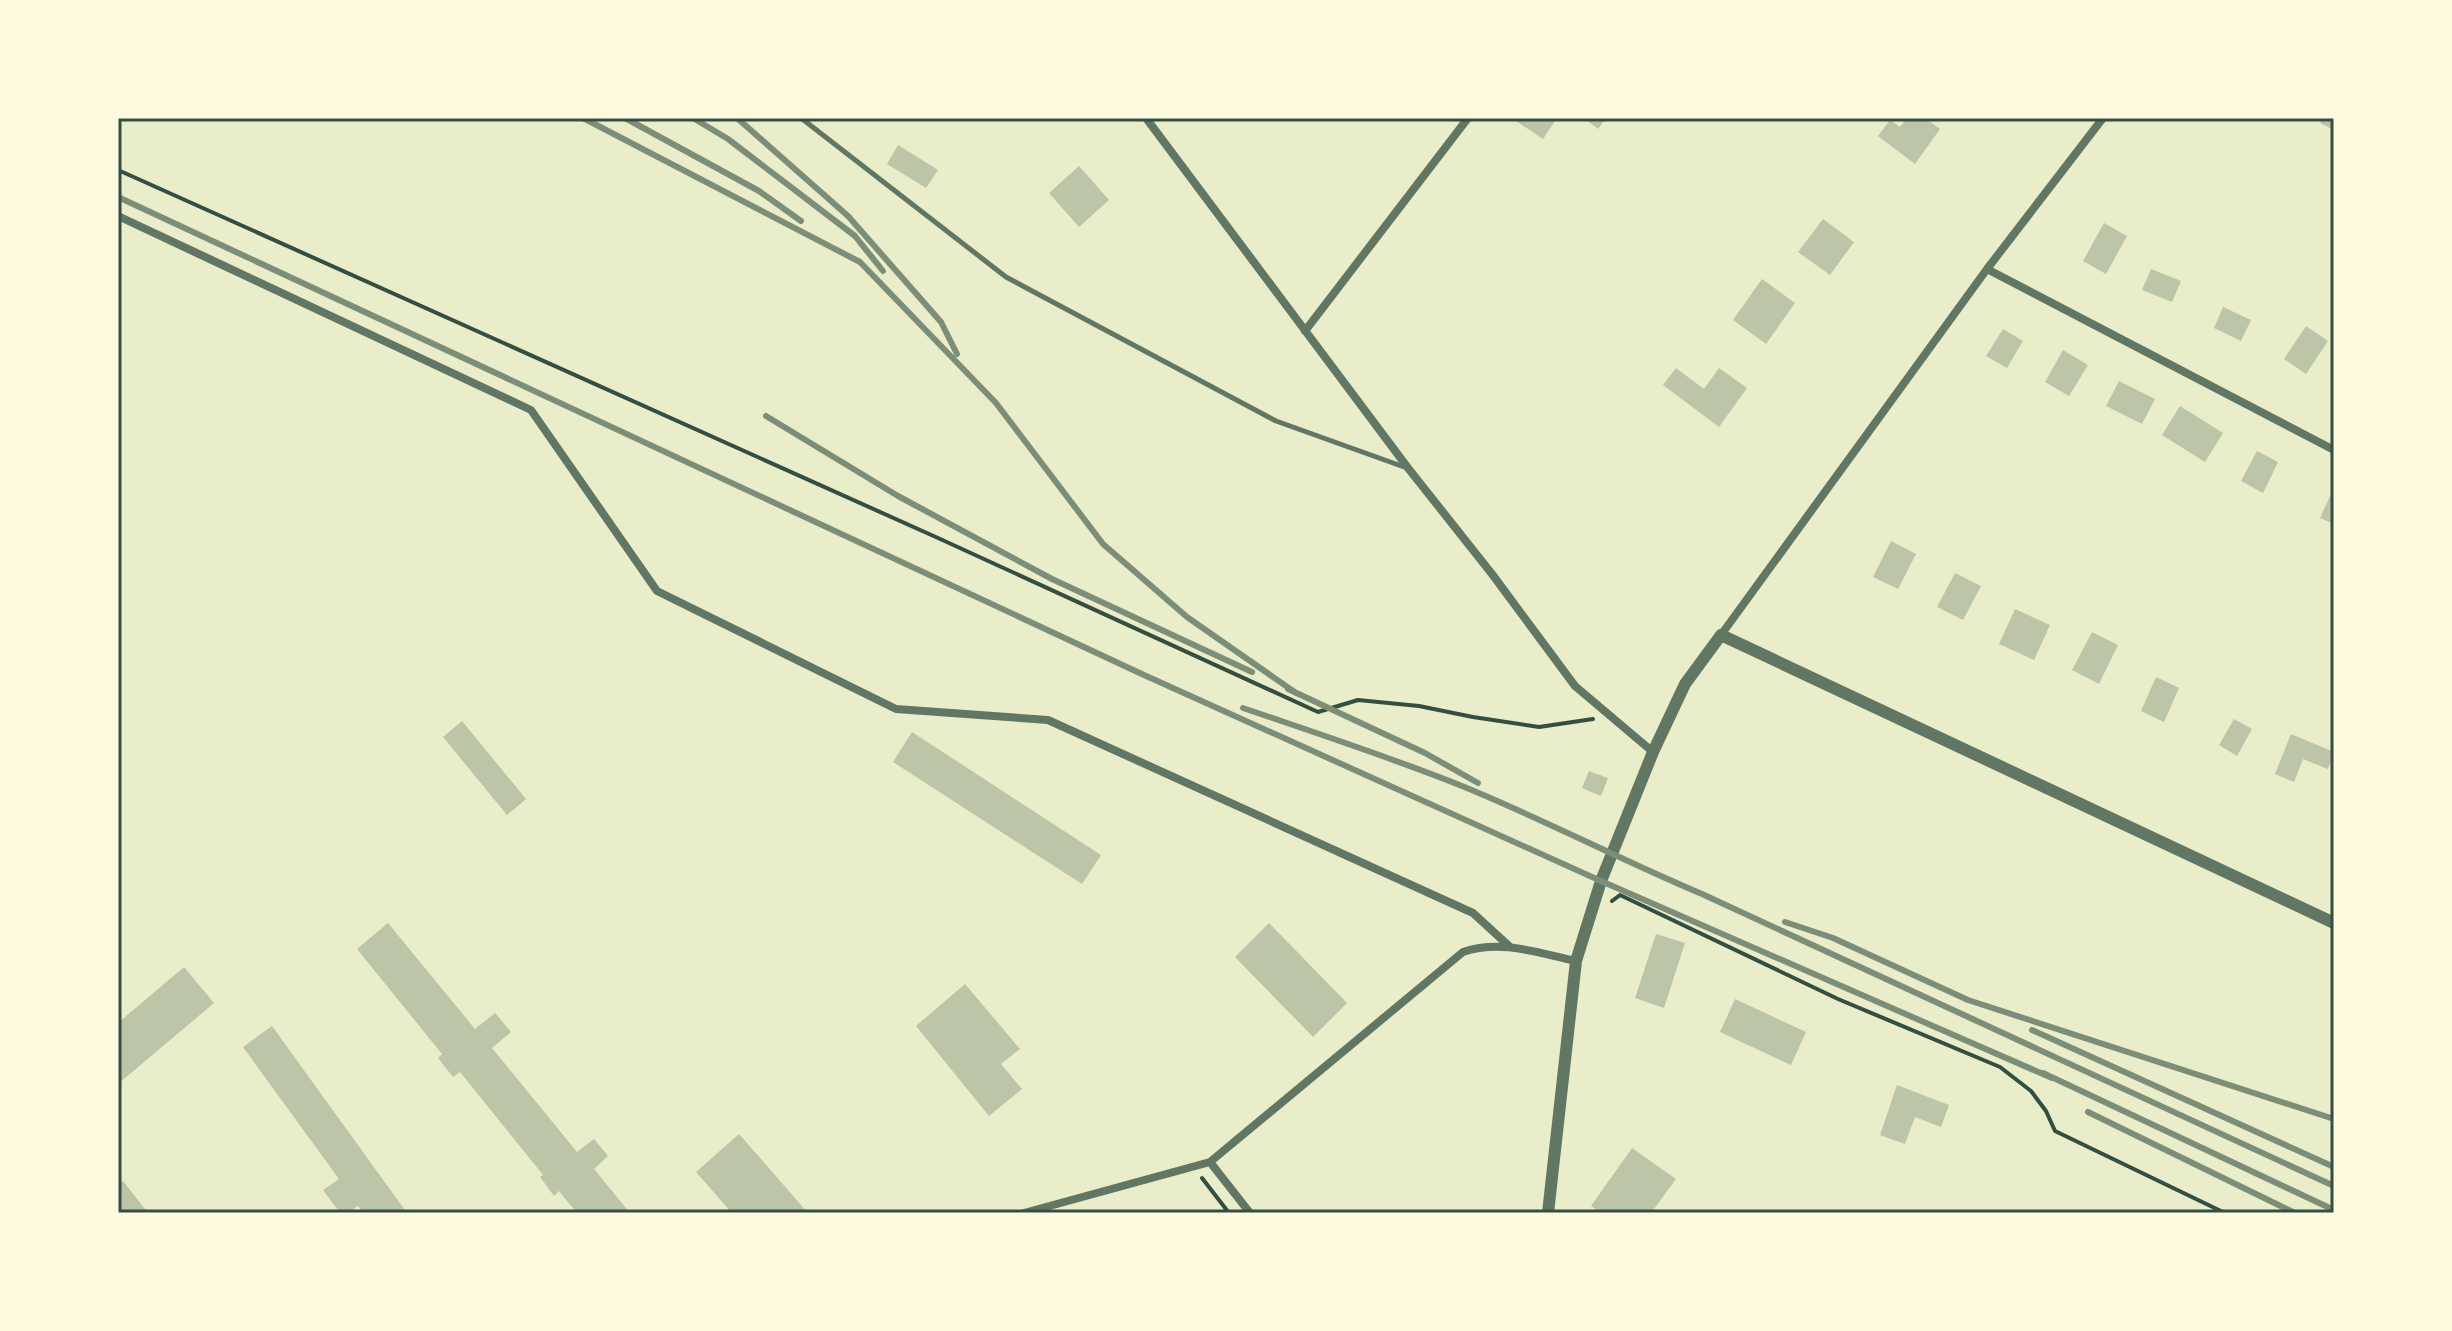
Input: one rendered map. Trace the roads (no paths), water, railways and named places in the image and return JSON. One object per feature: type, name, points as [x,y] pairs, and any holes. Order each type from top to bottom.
[{"type":"street","points":[[1146,118],[1575,686],[1653,752]]},
{"type":"street","points":[[1305,331],[1468,118]]},
{"type":"street","points":[[1548,1213],[1576,961],[1601,881],[1653,752],[1685,684],[1987,269],[2103,118]]},
{"type":"street","points":[[118,216],[531,410],[657,591],[896,709],[1048,720],[1473,913],[1509,946]]},
{"type":"street","points":[[1987,269],[2334,450]]},
{"type":"street","points":[[1721,635],[2334,923]]},
{"type":"street","points":[[1024,1213],[1210,1162],[1463,952],[1478,947],[1509,946],[1576,961]]},
{"type":"street","points":[[1210,1162],[1250,1213]]},
{"type":"lane","points":[[801,118],[1006,277],[1276,421],[1408,468]]},
{"type":"railway","points":[[583,118],[860,262],[996,403],[1103,544],[1187,617],[1296,693]]},
{"type":"railway","points":[[625,118],[759,191],[801,221]]},
{"type":"railway","points":[[693,118],[728,139],[855,236],[883,271]]},
{"type":"railway","points":[[737,118],[848,216],[941,322],[957,354]]},
{"type":"railway","points":[[118,197],[1144,675],[1601,881],[2052,1078]]},
{"type":"railway","points":[[766,416],[898,496],[1052,579],[1252,672]]},
{"type":"railway","points":[[1288,689],[1425,753],[1478,783]]},
{"type":"railway","points":[[1243,708],[1408,765],[1492,799],[2334,1186]]},
{"type":"railway","points":[[1785,922],[1833,938],[1968,1000],[2334,1119]]},
{"type":"railway","points":[[2032,1030],[2334,1167]]},
{"type":"railway","points":[[2043,1073],[2334,1210]]},
{"type":"railway","points":[[2088,1112],[2295,1213]]}]
